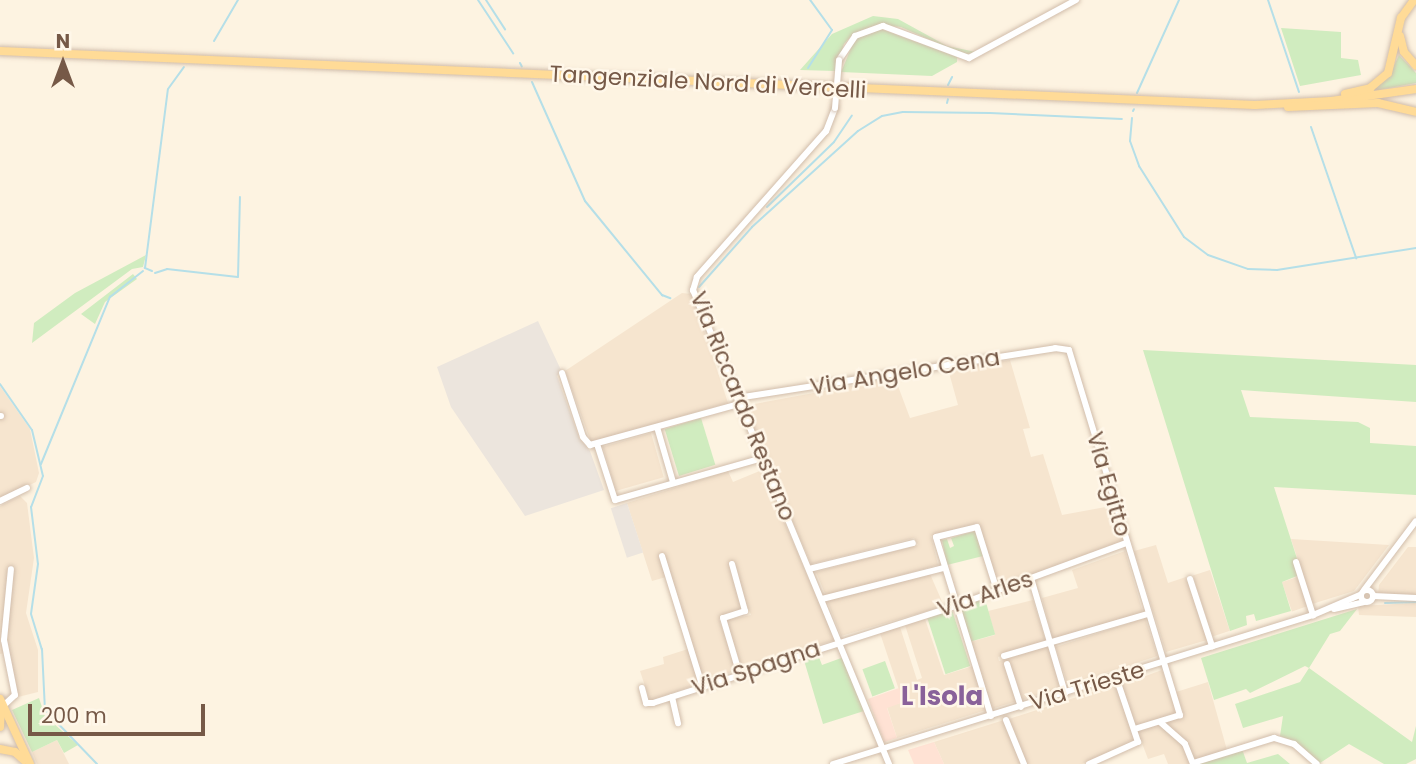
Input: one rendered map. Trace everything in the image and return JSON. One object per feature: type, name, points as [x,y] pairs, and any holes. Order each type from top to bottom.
[{"type":"main road","points":[[1255,105],[1339,95],[1377,84],[1392,66],[1400,26],[1414,0]]},
{"type":"main road","points":[[1400,26],[1404,52],[1416,66]]},
{"type":"main road","name":"Tangenziale Nord di Vercelli","points":[[0,51],[1255,105],[1416,89]]},
{"type":"main road","points":[[1279,104],[1299,109],[1378,103],[1416,112]]},
{"type":"main road","points":[[1,704],[0,728],[12,730]]},
{"type":"main road","points":[[1,704],[29,764]]},
{"type":"main road","points":[[16,741],[4,749],[29,764]]},
{"type":"street","name":"Via Riccardo Restano","points":[[889,764],[841,640],[738,401],[693,284],[826,131],[835,108],[839,60],[855,36],[883,26],[969,58],[1076,0]]},
{"type":"street","name":"Via Angelo Cena","points":[[597,444],[738,401],[1055,348],[1072,354]]},
{"type":"street","name":"Via Egitto","points":[[1072,354],[1126,543],[1180,715],[1160,722]]},
{"type":"street","points":[[562,373],[583,437],[590,445],[597,444],[615,500],[762,458]]},
{"type":"street","points":[[657,427],[673,482]]},
{"type":"street","points":[[0,501],[27,488]]},
{"type":"street","points":[[1329,610],[1362,592],[1416,521]]},
{"type":"street","points":[[991,716],[955,606],[936,537],[977,527],[997,590]]},
{"type":"street","points":[[809,569],[913,543]]},
{"type":"street","name":"Via Arles","points":[[841,640],[955,606],[1126,543]]},
{"type":"street","points":[[663,556],[702,685]]},
{"type":"street","points":[[1296,562],[1313,615]]},
{"type":"street","points":[[732,564],[746,611],[723,618],[739,672]]},
{"type":"street","points":[[822,599],[944,568]]},
{"type":"street","points":[[1,704],[15,695],[2,619],[10,610],[11,569]]},
{"type":"street","points":[[1329,610],[1365,602],[1373,594],[1379,572]]},
{"type":"street","points":[[1031,578],[1065,693]]},
{"type":"street","points":[[1190,579],[1212,646]]},
{"type":"street","points":[[1362,592],[1416,598]]},
{"type":"street","points":[[1362,592],[1365,602]]},
{"type":"street","name":"Via Trieste","points":[[833,764],[1329,610]]},
{"type":"street","points":[[1004,656],[1148,614]]},
{"type":"street","name":"Via Spagna","points":[[642,688],[646,704],[841,640]]},
{"type":"street","points":[[1007,664],[1021,707]]},
{"type":"street","points":[[1089,764],[1138,742],[1116,677]]},
{"type":"street","name":"Via Spagna","points":[[671,697],[678,723]]},
{"type":"street","points":[[1006,720],[1024,764]]},
{"type":"street","points":[[1135,729],[1160,722],[1185,744],[1193,764],[1274,738],[1294,744],[1317,764]]},
{"type":"shaded area","points":[[682,293],[692,294],[728,403],[591,442],[565,371]]},
{"type":"shaded area","points":[[538,321],[561,370],[557,376],[579,438],[590,451],[604,490],[525,516],[451,407],[437,367]]},
{"type":"shaded area","points":[[1010,360],[1030,428],[1023,429],[1031,457],[1043,454],[1062,515],[1111,506],[1122,541],[1007,584],[996,577],[978,523],[931,536],[938,565],[826,596],[816,572],[918,545],[914,538],[811,564],[743,406],[895,378],[910,418],[958,405],[948,369]]},
{"type":"shaded area","points":[[0,386],[30,429],[39,473],[36,482],[0,499]]},
{"type":"shaded area","points":[[651,433],[664,477],[616,491],[603,447]]},
{"type":"shaded area","points":[[762,470],[835,640],[742,668],[726,620],[751,615],[744,599],[743,608],[719,619],[737,670],[650,701],[640,671],[664,664],[663,657],[688,649],[666,577],[652,581],[627,503],[728,471],[733,482]]},
{"type":"shaded area","points":[[20,496],[27,503],[34,558],[26,613],[38,650],[38,692],[18,697],[8,653],[0,654],[0,506]]},
{"type":"shaded area","points":[[627,503],[643,552],[627,558],[611,508]]},
{"type":"shaded area","points":[[1291,539],[1389,545],[1354,591],[1312,604]]},
{"type":"shaded area","points":[[1156,545],[1168,583],[1186,577],[1207,640],[1166,652],[1134,551]]},
{"type":"shaded area","points":[[1408,547],[1416,547],[1416,595],[1378,594],[1379,585]]},
{"type":"shaded area","points":[[1125,551],[1143,613],[1053,640],[1042,598],[1078,588],[1072,570]]},
{"type":"shaded area","points":[[1210,570],[1230,631],[1213,636],[1193,576]]},
{"type":"shaded area","points":[[930,574],[944,606],[841,636],[827,600]]},
{"type":"shaded area","points":[[1297,577],[1307,606],[1292,612],[1282,582]]},
{"type":"shaded area","points":[[1033,600],[1046,642],[998,657],[999,661],[1048,646],[1060,688],[991,709],[970,642],[995,635],[988,611]]},
{"type":"shaded area","points":[[1416,603],[1416,617],[1359,615],[1358,606]]},
{"type":"shaded area","points":[[1145,618],[1157,656],[1068,685],[1056,647]]},
{"type":"shaded area","points":[[925,619],[944,675],[973,666],[986,710],[897,738],[887,707],[903,702],[880,633],[900,627],[917,680],[922,678],[905,625]]},
{"type":"shaded area","points":[[1162,670],[1178,715],[1137,730],[1121,685]]},
{"type":"shaded area","points":[[1208,682],[1227,750],[1195,761],[1164,722],[1184,715],[1176,692]]},
{"type":"shaded area","points":[[1117,684],[1137,740],[1082,764],[1027,764],[1009,719]]},
{"type":"shaded area","points":[[899,688],[904,702],[887,708],[897,738],[884,742],[868,699]]},
{"type":"shaded area","points":[[1004,720],[1023,764],[944,764],[934,742]]},
{"type":"shaded area","points":[[1159,723],[1184,745],[1192,764],[1168,764],[1164,754],[1148,759],[1137,730]]},
{"type":"shaded area","points":[[57,740],[69,764],[37,764],[32,752]]},
{"type":"shaded area","points":[[934,742],[944,764],[914,764],[908,750]]},
{"type":"green space","points":[[873,16],[898,19],[947,46],[976,52],[964,55],[901,27],[883,25],[853,34],[844,44],[835,71],[800,70],[832,34]]},
{"type":"green space","points":[[1281,28],[1341,32],[1341,58],[1358,60],[1361,75],[1300,86]]},
{"type":"green space","points":[[881,29],[957,57],[957,62],[932,76],[841,72],[855,39]]},
{"type":"green space","points":[[1399,55],[1416,73],[1416,83],[1373,91],[1390,74]]},
{"type":"green space","points":[[146,255],[143,267],[132,269],[32,343],[34,323],[75,293]]},
{"type":"green space","points":[[133,274],[137,279],[105,302],[95,324],[81,314]]},
{"type":"green space","points":[[1143,350],[1416,365],[1416,402],[1241,390],[1250,417],[1358,422],[1370,428],[1370,443],[1416,446],[1416,495],[1274,487],[1302,574],[1282,582],[1291,611],[1256,621],[1254,614],[1246,616],[1247,625],[1230,631]]},
{"type":"green space","points":[[701,418],[715,465],[679,476],[665,429]]},
{"type":"green space","points":[[975,531],[983,556],[947,565],[942,540],[947,539],[950,548],[954,546],[951,538]]},
{"type":"green space","points":[[985,599],[995,635],[968,642],[958,607]]},
{"type":"green space","points":[[1357,609],[1340,631],[1330,634],[1309,668],[1305,666],[1250,693],[1246,689],[1214,700],[1201,658]]},
{"type":"green space","points":[[952,610],[970,666],[946,674],[927,618]]},
{"type":"green space","points":[[817,652],[822,665],[844,657],[864,711],[823,724],[803,657]]},
{"type":"green space","points":[[885,661],[895,688],[872,696],[862,669]]},
{"type":"green space","points":[[1309,668],[1412,742],[1416,726],[1416,759],[1406,764],[1384,764],[1349,744],[1320,763],[1295,742],[1280,736],[1283,716],[1243,728],[1235,704],[1300,682]]},
{"type":"green space","points":[[39,698],[45,716],[78,745],[64,753],[57,740],[32,752],[12,710]]},
{"type":"green space","points":[[1242,749],[1247,763],[1278,754],[1290,764],[1197,764]]},
{"type":"waterway","points":[[214,41],[238,0]]},
{"type":"waterway","points":[[478,0],[513,53]]},
{"type":"waterway","points":[[486,0],[505,29]]},
{"type":"waterway","points":[[808,68],[832,30],[810,0]]},
{"type":"waterway","points":[[1137,93],[1179,0]]},
{"type":"waterway","points":[[1268,0],[1299,92]]},
{"type":"waterway","points":[[520,63],[522,67]]},
{"type":"waterway","points":[[152,271],[145,268],[168,89],[184,67]]},
{"type":"waterway","points":[[948,85],[952,77]]},
{"type":"waterway","points":[[532,82],[585,201],[662,295],[670,298]]},
{"type":"waterway","points":[[947,103],[948,99]]},
{"type":"waterway","points":[[699,287],[752,227],[858,131],[882,116],[903,112],[990,113],[1122,119]]},
{"type":"waterway","points":[[767,207],[834,142],[852,115]]},
{"type":"waterway","points":[[1132,118],[1130,141],[1139,166],[1184,237],[1208,255],[1248,269],[1277,270],[1416,248]]},
{"type":"waterway","points":[[1311,127],[1356,258]]},
{"type":"waterway","points":[[155,273],[167,269],[238,277],[240,197]]},
{"type":"waterway","points":[[41,464],[110,297],[143,271]]},
{"type":"waterway","points":[[0,384],[32,430],[43,476],[31,507],[38,564],[31,614],[42,649],[45,710],[97,764]]},
{"type":"waterway","points":[[1385,603],[1416,602]]},
{"type":"district","name":"L'Isola","points":[[942,697]]}]
